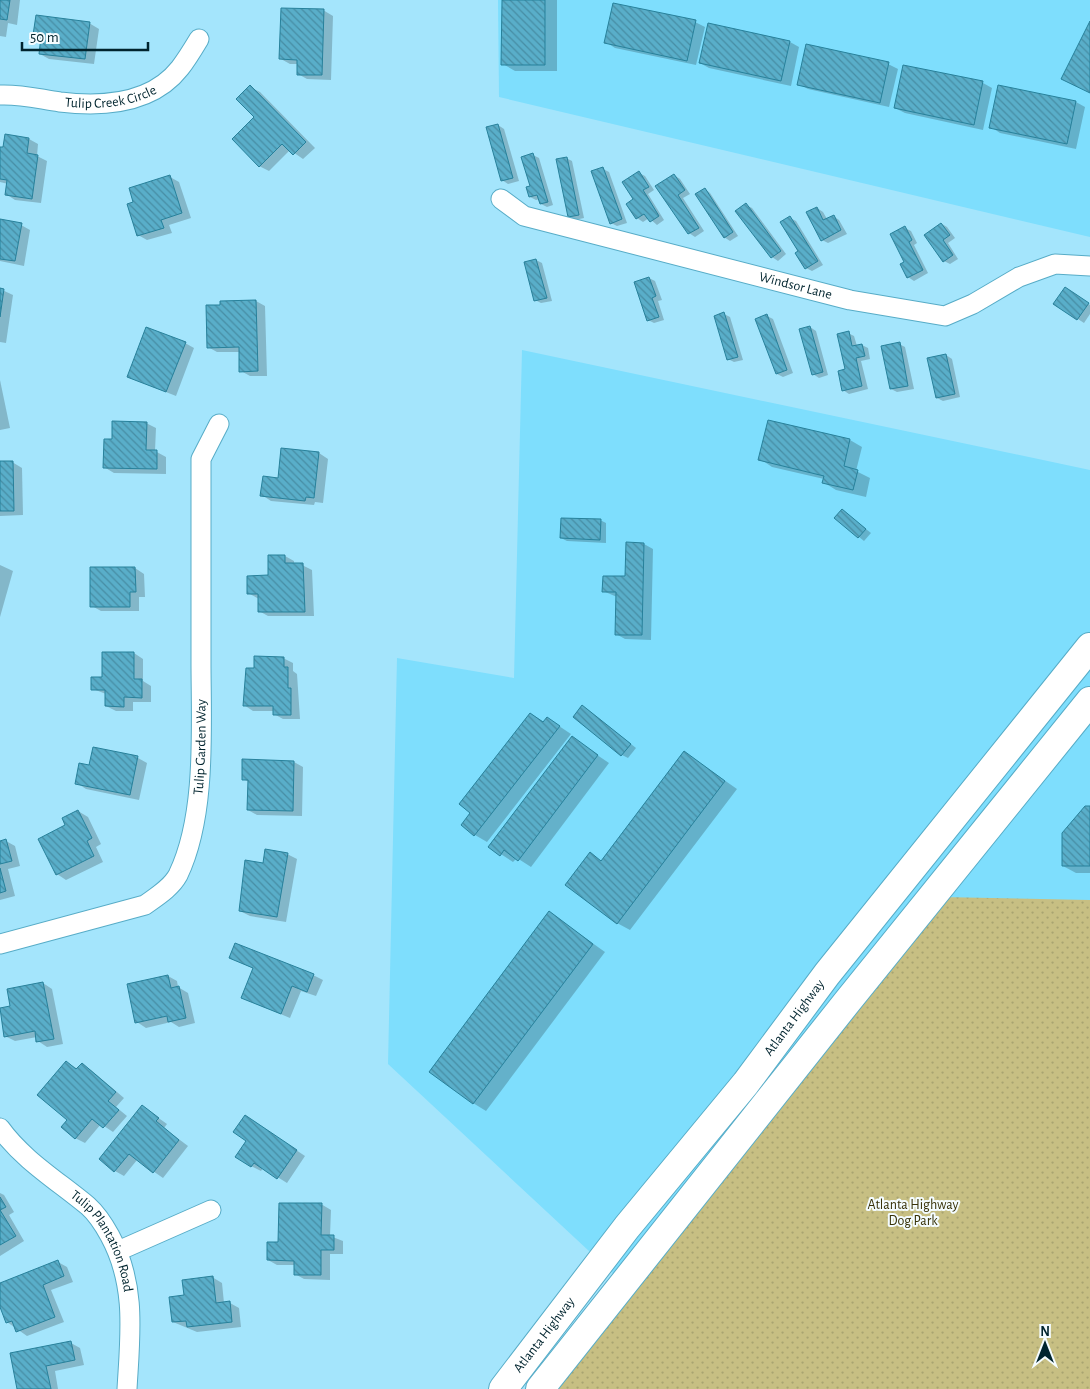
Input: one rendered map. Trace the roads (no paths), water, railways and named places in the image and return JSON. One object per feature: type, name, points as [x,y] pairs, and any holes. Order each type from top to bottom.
[{"type":"main road","name":"Atlanta Highway","points":[[503,1389],[627,1228],[746,1083],[827,974],[1090,647]]},
{"type":"main road","points":[[540,1389],[829,1025],[1090,701]]},
{"type":"street","name":"Tulip Creek Circle","points":[[0,94],[21,94],[58,102],[90,104],[125,101],[157,89],[179,70],[199,40]]},
{"type":"street","name":"Windsor Lane","points":[[500,199],[524,216],[534,219],[850,300],[945,316],[973,304],[1019,277],[1055,264],[1090,266]]},
{"type":"street","name":"Tulip Garden Way","points":[[0,944],[145,905],[164,891],[177,876],[192,837],[197,810],[201,711],[201,460],[219,424]]},
{"type":"street","name":"Tulip Plantation Road","points":[[0,1128],[14,1147],[90,1208],[104,1224],[118,1251],[128,1290],[131,1313],[127,1389]]},
{"type":"street","points":[[118,1251],[211,1210]]},
{"type":"park label","name":"Atlanta Highway Dog Park","points":[[913,1214]]}]
